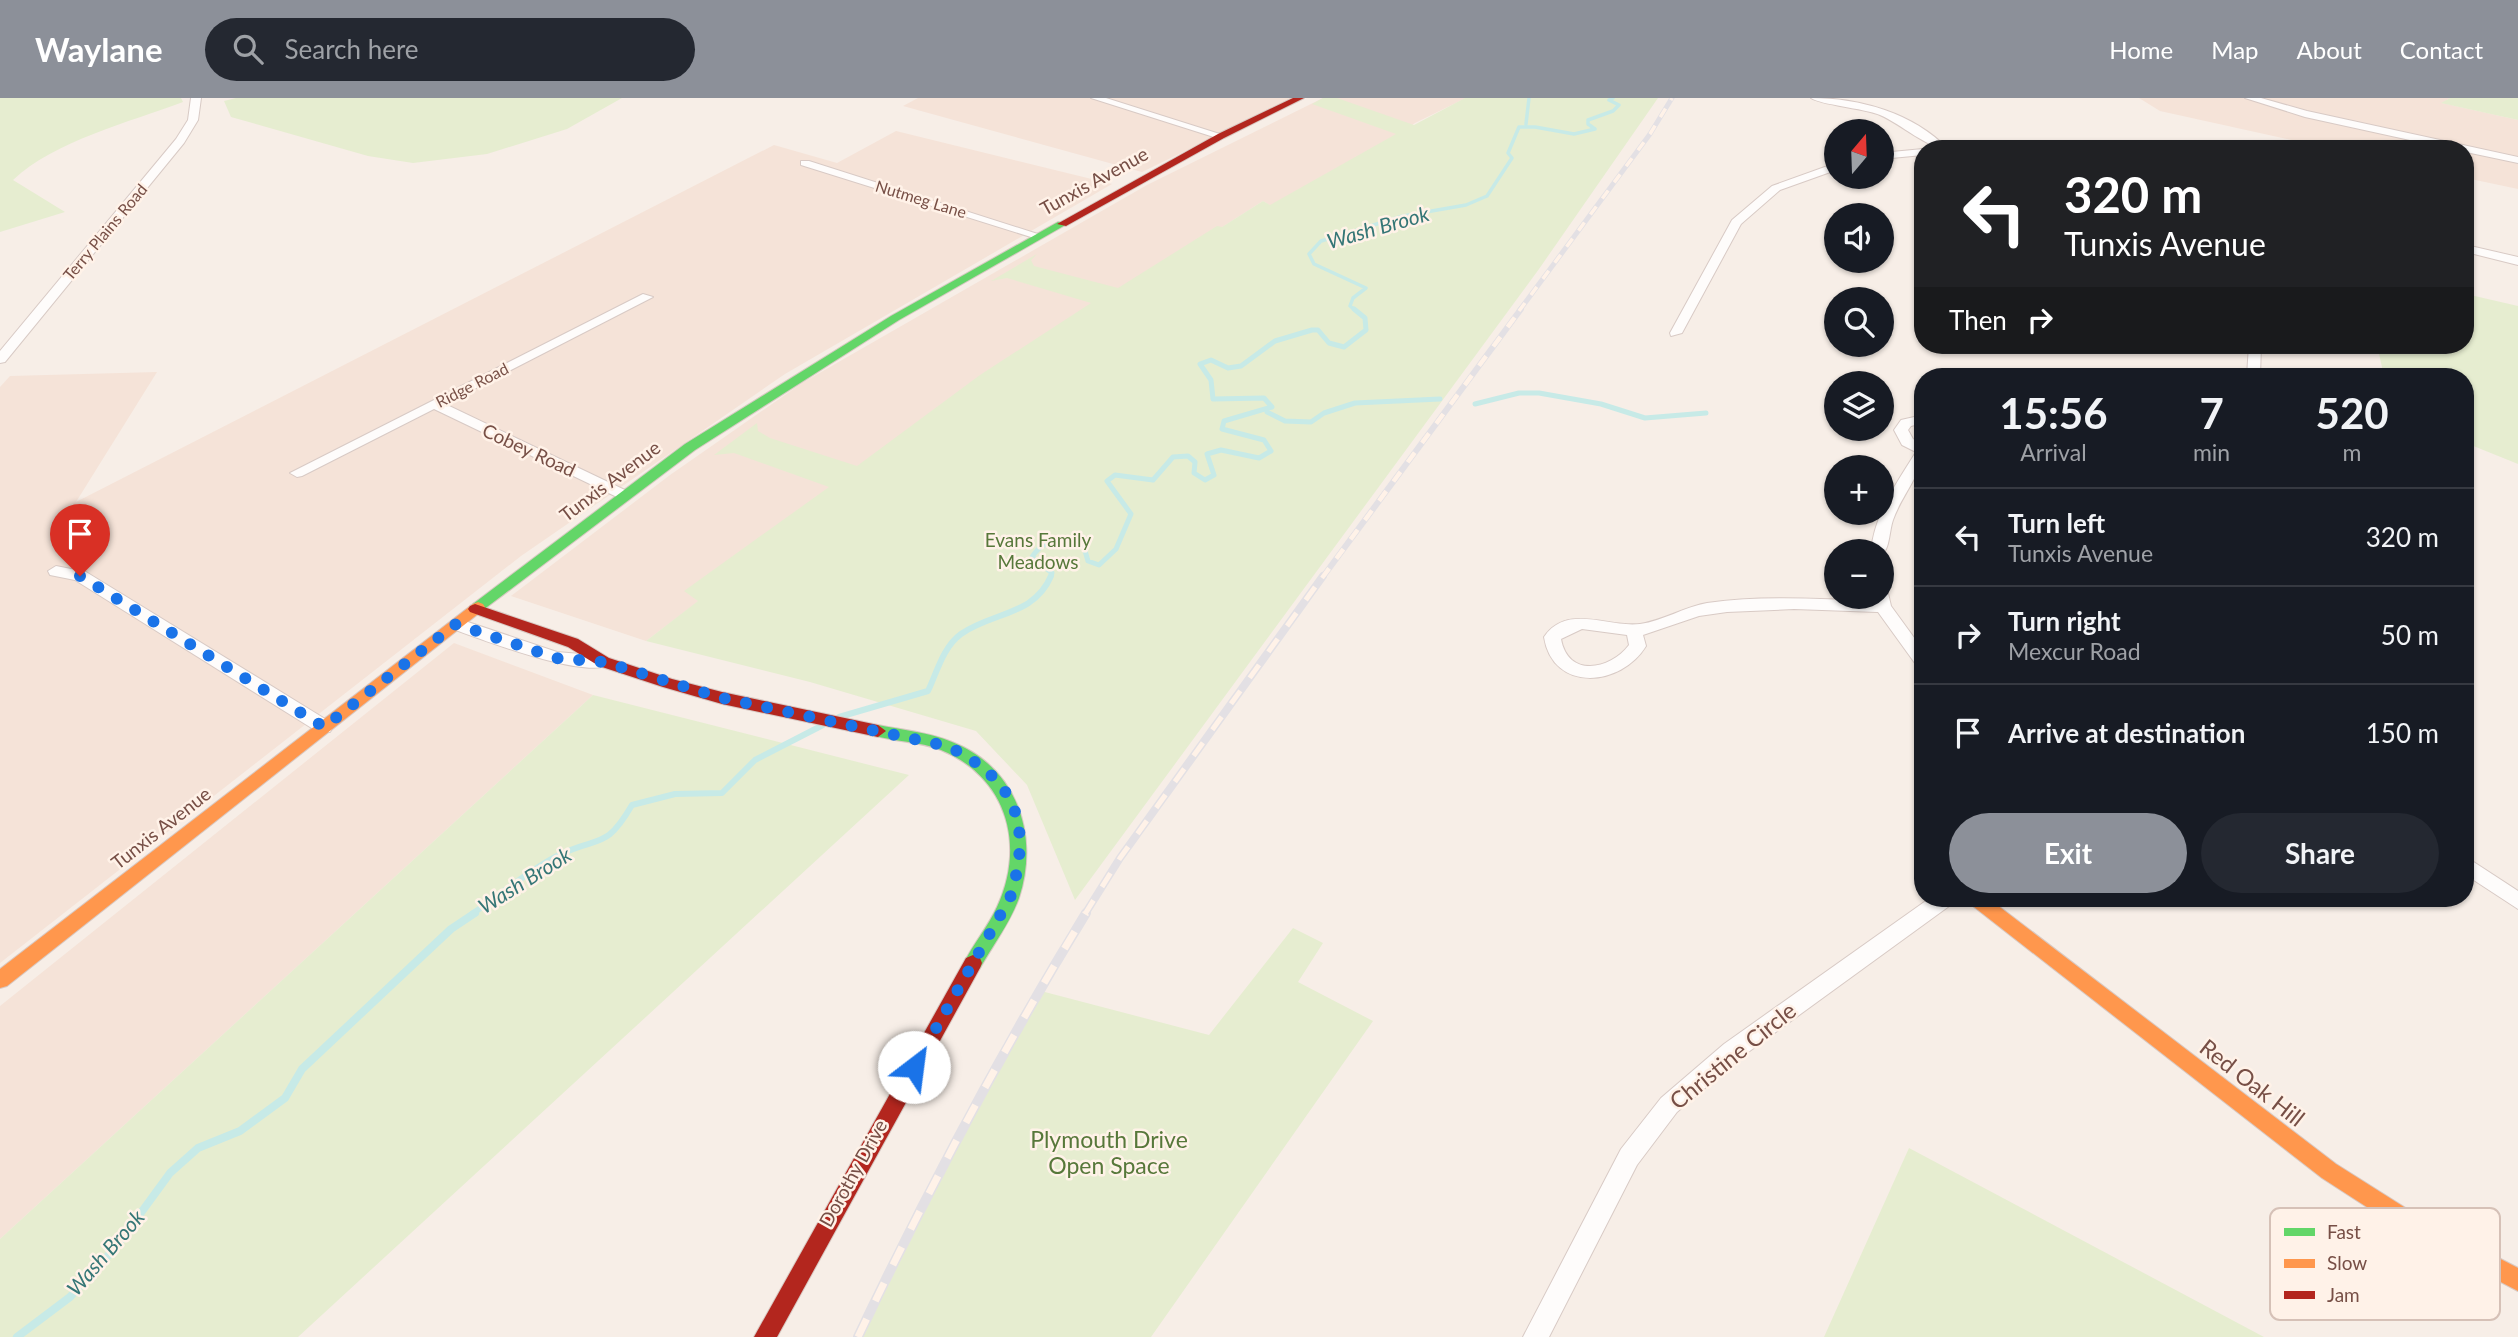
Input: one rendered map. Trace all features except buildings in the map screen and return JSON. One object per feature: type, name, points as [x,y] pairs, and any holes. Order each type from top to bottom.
[{"type":"main road","name":"Tunxis Avenue","points":[[0,980],[475,609],[690,447],[811,368],[1038,236],[1221,136],[1300,98]]},
{"type":"main road","name":"Dorothy Drive","points":[[475,609],[573,643],[604,662],[722,698],[947,746],[972,759],[995,776],[1010,796],[1018,817],[1022,842],[1019,872],[1010,898],[886,1115],[765,1337]]},
{"type":"main road","name":"Red Oak Hill","points":[[1987,907],[2329,1171],[2387,1208]]},
{"type":"main road","name":"Red Oak Hill","points":[[2500,1271],[2518,1280]]},
{"type":"street","name":"Terry Plains Road","points":[[0,359],[180,141],[193,120],[196,98]]},
{"type":"street","points":[[1096,98],[1221,136]]},
{"type":"street","points":[[1816,98],[1899,118],[1916,126],[1932,140]]},
{"type":"street","points":[[2250,98],[2305,114],[2425,140]]},
{"type":"street","points":[[2474,150],[2518,160]]},
{"type":"street","points":[[1894,155],[1914,153]]},
{"type":"street","name":"Nutmeg Lane","points":[[805,163],[1038,236]]},
{"type":"street","points":[[1676,333],[1736,222],[1776,188],[1824,170]]},
{"type":"street","points":[[2474,251],[2518,261]]},
{"type":"street","name":"Ridge Road","points":[[297,473],[647,297]]},
{"type":"street","name":"Cobey Road","points":[[434,404],[624,495]]},
{"type":"street","points":[[1914,421],[1906,423],[1901,430],[1907,442],[1914,446]]},
{"type":"street","points":[[1879,539],[1889,506],[1914,466]]},
{"type":"street","points":[[56,571],[80,576],[324,727]]},
{"type":"street","points":[[1634,630],[1638,646],[1631,659],[1614,669],[1593,671],[1574,668],[1558,661],[1552,652],[1552,637],[1563,627],[1591,622],[1634,630],[1702,609],[1762,603],[1824,601]]},
{"type":"street","points":[[1888,609],[1914,648]]},
{"type":"street","name":"Dorothy Drive","points":[[456,624],[556,658],[604,662]]},
{"type":"street","points":[[2474,871],[2518,901]]},
{"type":"street","name":"Christine Circle","points":[[1536,1337],[1629,1157],[1669,1105],[1732,1051],[1932,907]]},
{"type":"shaded area","points":[[918,98],[1294,98],[1142,172],[903,106]]},
{"type":"shaded area","points":[[1323,98],[1466,98],[1415,123],[1287,216],[1263,201],[1033,348],[646,641],[511,596],[670,475],[802,383],[1147,185]]},
{"type":"shaded area","points":[[2139,98],[2450,98],[2442,103],[2518,120],[2518,189],[2474,180],[2474,140],[2291,140],[2160,111]]},
{"type":"shaded area","points":[[896,131],[1112,184],[785,374],[521,556],[0,963],[0,387],[10,376],[157,372],[76,502],[774,145],[837,163]]},
{"type":"shaded area","points":[[454,643],[593,695],[0,1239],[0,1006]]},
{"type":"green space","points":[[0,98],[181,98],[183,102],[71,143],[30,166],[13,180],[65,212],[0,232]]},
{"type":"green space","points":[[236,98],[622,98],[567,129],[487,154],[413,163],[368,156],[231,117],[224,101]]},
{"type":"green space","name":"Evans Family Meadows","points":[[1323,98],[1337,98],[1414,125],[1465,98],[1658,98],[1539,269],[1075,900],[1027,785],[976,731],[810,682],[646,641],[698,601],[684,591],[829,487],[734,453],[714,455],[757,423],[758,431],[770,438],[857,466],[980,375],[1091,303],[1007,278],[991,281],[1037,254],[1031,260],[1034,266],[1118,288],[1217,226],[1222,227],[1263,201],[1270,205],[1396,134],[1312,104]]},
{"type":"green space","points":[[2450,98],[2518,98],[2518,120],[2441,103]]},
{"type":"green space","points":[[2474,296],[2518,306],[2518,464],[2474,446],[2474,368],[2382,368],[2379,354],[2474,354]]},
{"type":"green space","points":[[593,695],[909,775],[298,1337],[0,1337],[0,1239]]},
{"type":"green space","name":"Plymouth Drive Open Space","points":[[1293,928],[1323,943],[1298,982],[1373,1021],[1151,1337],[858,1337],[959,1132],[1041,991],[1209,1035]]},
{"type":"green space","points":[[1909,1148],[2264,1337],[1824,1337]]},
{"type":"waterway","points":[[1526,124],[1529,98]]},
{"type":"waterway","name":"Wash Brook","points":[[1356,311],[1350,306],[1353,298],[1366,288],[1314,264],[1309,254],[1321,241],[1403,216],[1466,205],[1487,196],[1512,158],[1508,153],[1519,127],[1574,134],[1595,129],[1588,124],[1588,120],[1613,111],[1619,105],[1609,100],[1613,98]]},
{"type":"waterway","name":"Wash Brook","points":[[1050,577],[1052,573],[1032,557],[1048,543],[1068,540],[1083,544],[1088,561],[1099,565],[1116,549],[1131,514],[1107,481],[1115,475],[1153,480],[1173,457],[1188,456],[1195,462],[1194,473],[1205,480],[1214,475],[1207,454],[1221,450],[1259,458],[1271,451],[1264,440],[1222,429],[1224,421],[1272,407],[1264,398],[1213,399],[1211,380],[1200,364],[1211,360],[1228,368],[1241,366],[1275,341],[1312,330],[1318,330],[1329,343],[1344,347],[1366,330],[1365,318],[1354,309]]},
{"type":"waterway","points":[[1475,404],[1519,393],[1539,393],[1601,404],[1645,418],[1706,413]]},
{"type":"waterway","points":[[1267,412],[1285,421],[1311,422],[1324,413],[1355,403],[1440,399]]},
{"type":"waterway","name":"Wash Brook","points":[[839,717],[928,691],[945,653],[955,639],[973,627],[1011,612],[1034,599],[1050,577]]},
{"type":"waterway","name":"Wash Brook","points":[[472,914],[548,861],[608,836],[632,805],[675,794],[722,793],[755,760],[823,725]]},
{"type":"waterway","name":"Wash Brook","points":[[17,1337],[70,1297],[116,1247],[170,1173],[198,1148],[240,1131],[285,1098],[302,1069],[451,929],[475,913]]},
{"type":"railway","points":[[1519,311],[1650,134],[1672,98]]},
{"type":"railway","points":[[1322,578],[1521,309]]},
{"type":"railway","points":[[1085,914],[1120,858],[1323,576]]},
{"type":"railway","points":[[858,1337],[966,1122],[1086,913]]},
{"type":"traffic: fast","points":[[478,607],[690,447],[895,318],[1062,224]]},
{"type":"traffic: fast","points":[[878,731],[939,743],[969,757],[987,771],[1001,788],[1011,808],[1017,829],[1017,874],[1003,914],[973,963]]},
{"type":"traffic: slow","points":[[0,980],[478,607]]},
{"type":"traffic: slow","points":[[1987,907],[2329,1171],[2387,1208]]},
{"type":"traffic: slow","points":[[2500,1271],[2518,1280]]},
{"type":"traffic: jam","points":[[1062,224],[1221,136],[1300,98]]},
{"type":"traffic: jam","points":[[475,609],[573,643],[604,662],[668,683],[722,698],[878,731]]},
{"type":"traffic: jam","points":[[765,1337],[973,963]]},
{"type":"route","points":[[80,576],[324,727],[456,624],[556,658],[604,662],[722,698],[947,746],[972,759],[995,776],[1010,796],[1018,817],[1022,842],[1019,872],[1010,898],[984,947],[914,1067]]}]
